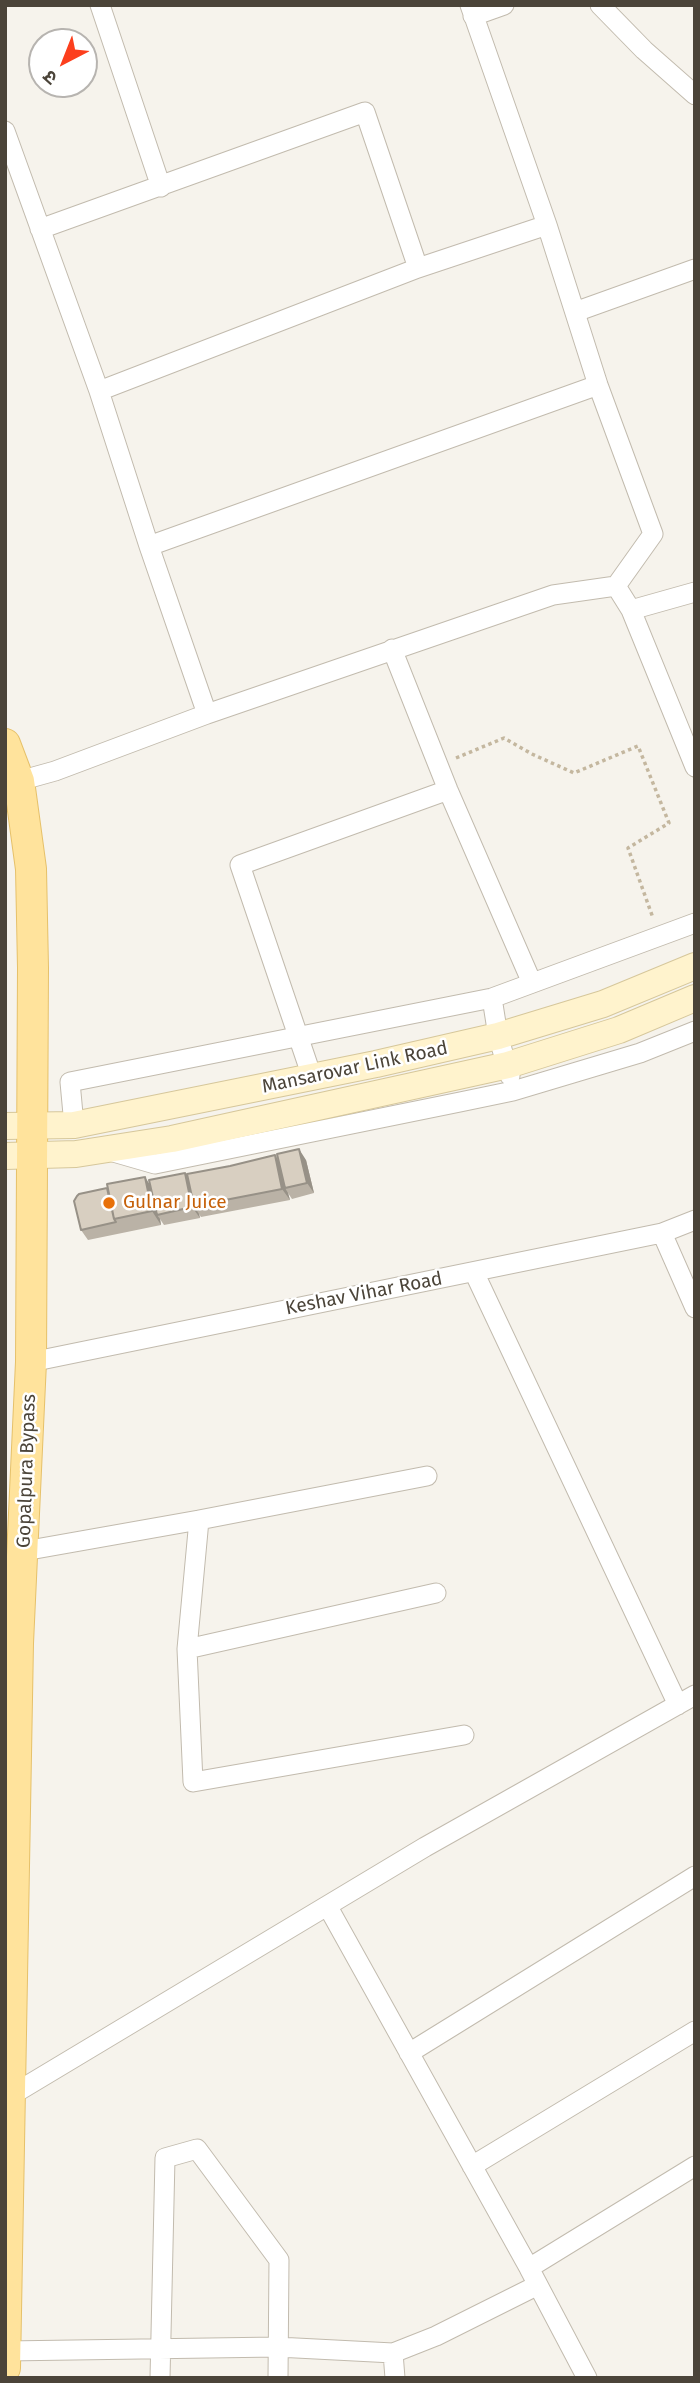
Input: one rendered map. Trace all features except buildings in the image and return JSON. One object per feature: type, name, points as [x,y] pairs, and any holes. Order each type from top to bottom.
[{"type":"main road","name":"Gopalpura Bypass","points":[[5,744],[19,781],[31,869],[19,1141],[31,1362],[18,1643],[5,2368]]},
{"type":"street","points":[[100,5],[160,187]]},
{"type":"street","points":[[19,781],[55,771],[207,714],[553,595],[616,586],[653,534],[598,385],[547,225],[472,11],[504,5]]},
{"type":"street","points":[[600,5],[644,50],[695,95]]},
{"type":"street","points":[[40,229],[365,112],[418,268]]},
{"type":"street","points":[[5,131],[99,391],[207,714]]},
{"type":"street","points":[[99,391],[418,268],[547,225]]},
{"type":"street","points":[[575,313],[695,269]]},
{"type":"street","points":[[149,546],[598,385]]},
{"type":"street","points":[[616,586],[631,610],[695,768]]},
{"type":"street","points":[[631,610],[695,592]]},
{"type":"street","points":[[391,649],[448,790],[532,983]]},
{"type":"street","points":[[312,1077],[240,865],[448,790]]},
{"type":"street","points":[[74,1125],[70,1082],[492,998],[695,923]]},
{"type":"street","name":"Mansarovar Link Road","points":[[19,1141],[74,1125],[498,1036],[603,1004],[695,966]]},
{"type":"street","points":[[492,998],[498,1036],[511,1078],[640,1053],[695,1031]]},
{"type":"street","name":"Mansarovar Link Road","points":[[19,1141],[76,1154],[511,1078],[695,999]]},
{"type":"street","name":"Keshav Vihar Road","points":[[31,1362],[662,1233],[695,1220]]},
{"type":"street","points":[[662,1233],[695,1308]]},
{"type":"street","points":[[10,2096],[425,1847],[686,1700],[474,1272]]},
{"type":"street","points":[[24,1551],[426,1476]]},
{"type":"street","points":[[199,1520],[187,1650],[193,1782],[464,1735]]},
{"type":"street","points":[[187,1650],[436,1593]]},
{"type":"street","points":[[409,2053],[695,1876]]},
{"type":"street","points":[[328,1907],[587,2378]]},
{"type":"street","points":[[472,2166],[695,2031]]},
{"type":"street","points":[[160,2378],[165,2158],[197,2149],[279,2260],[278,2378]]},
{"type":"street","points":[[6,2351],[277,2347],[393,2353],[436,2336],[533,2277],[695,2166]]},
{"type":"street","points":[[393,2353],[395,2378]]},
{"type":"path","points":[[438,765],[504,738],[574,773],[638,746],[669,824],[628,848],[660,937]]},
{"type":"place","name":"Gulnar Juice","points":[[109,1203]]}]
